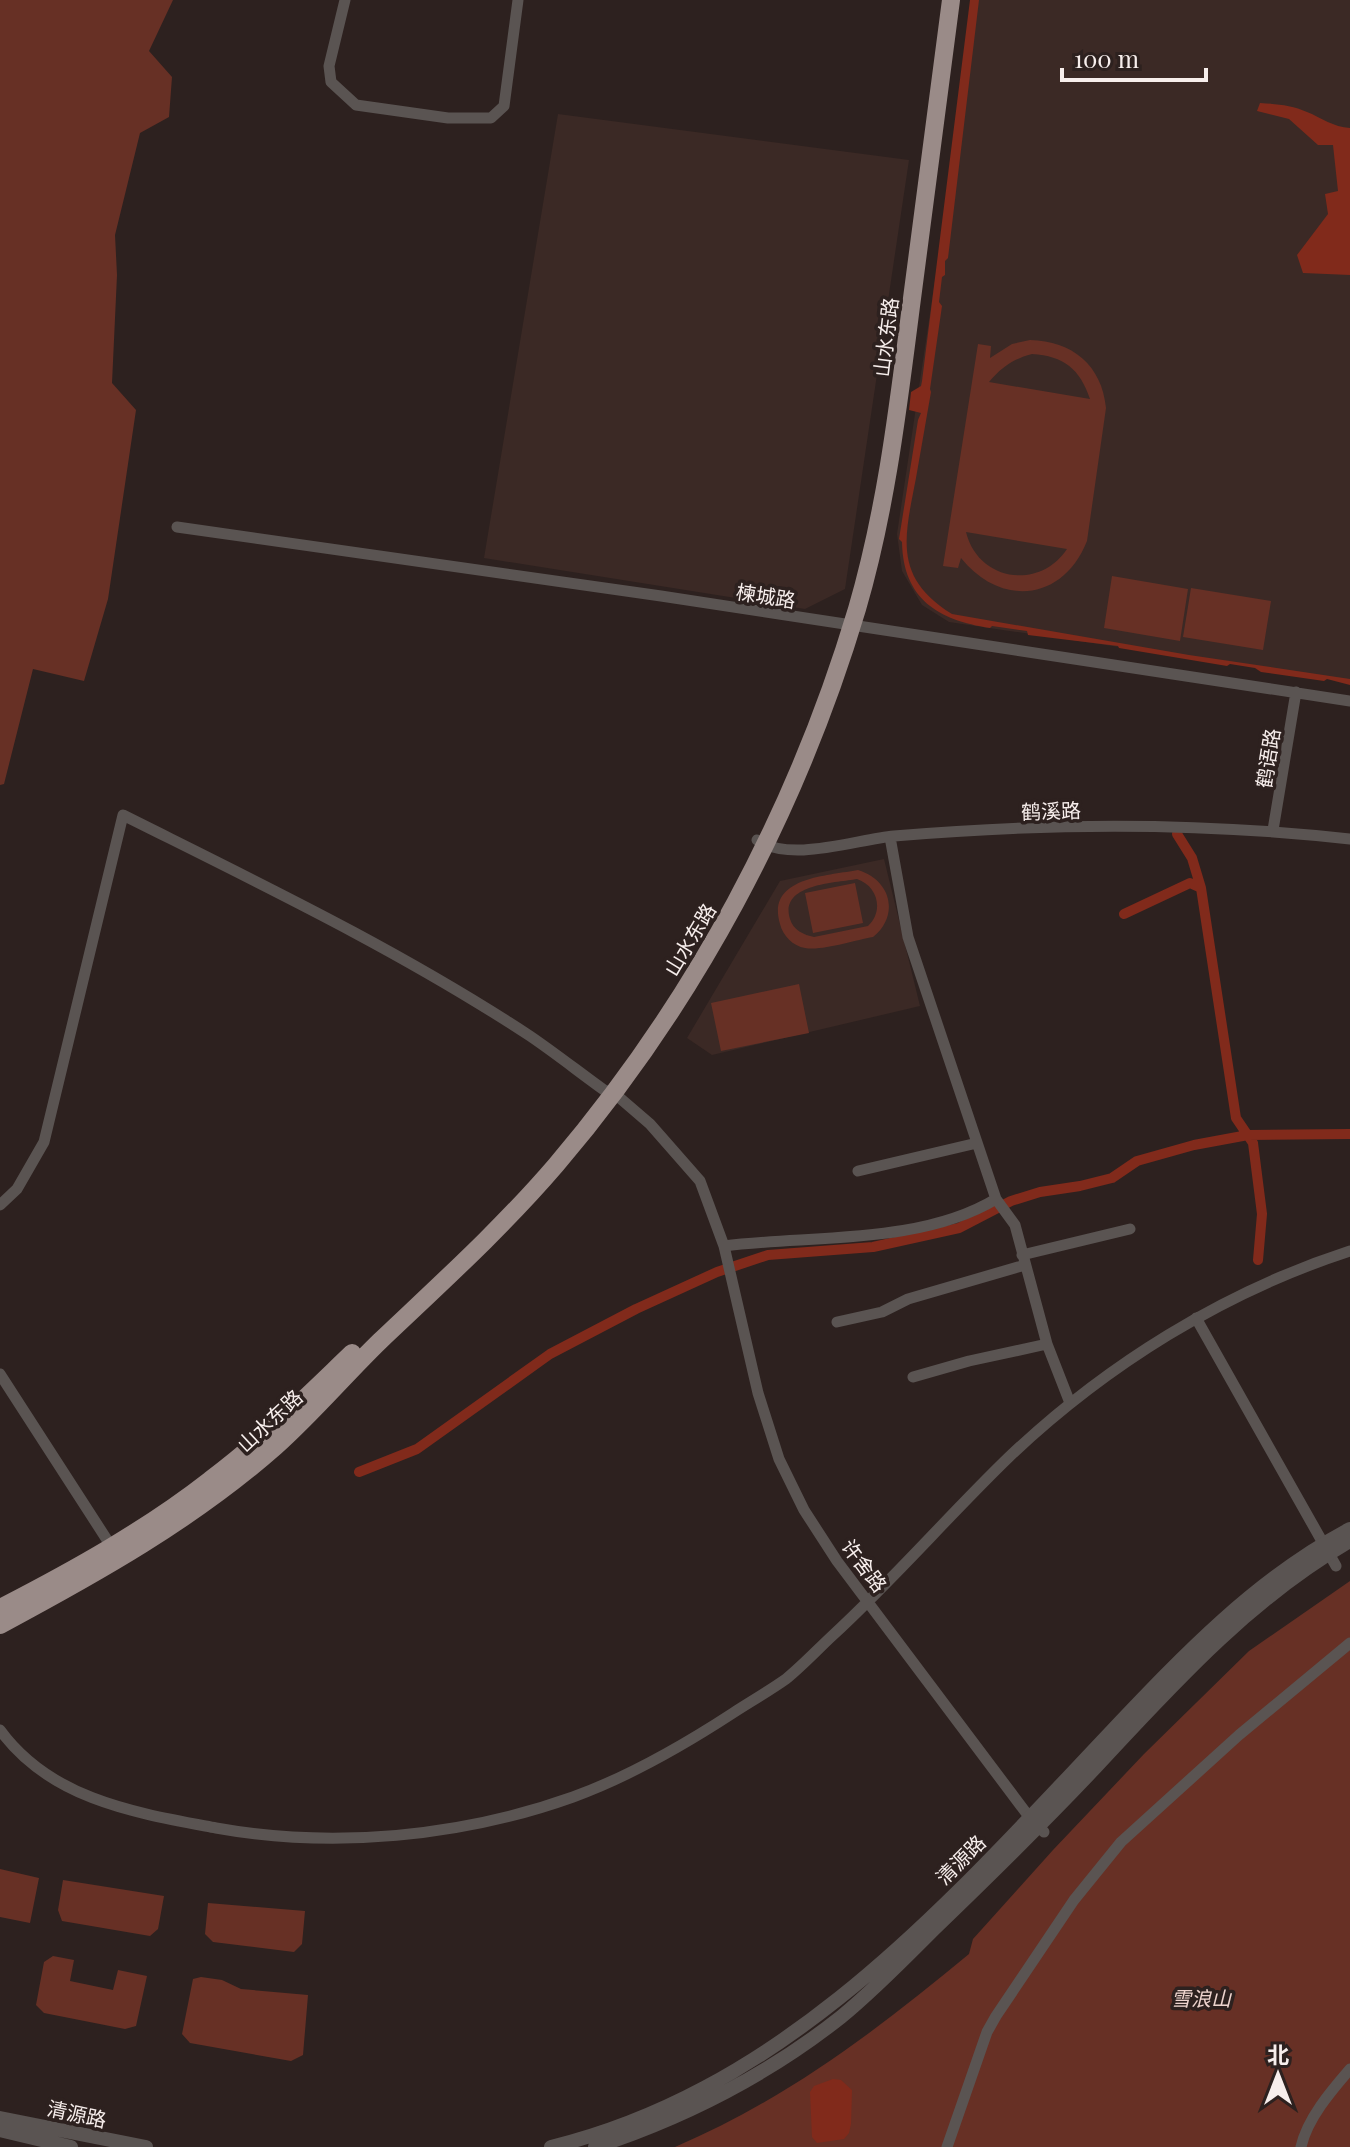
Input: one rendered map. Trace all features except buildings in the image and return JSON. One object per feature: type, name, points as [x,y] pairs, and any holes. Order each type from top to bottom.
[{"type":"highway","name":"山水东路","points":[[846,626],[864,552],[883,445],[939,0]]},
{"type":"highway","name":"山水东路","points":[[0,1625],[157,1536],[277,1446],[511,1215],[609,1092],[690,966],[761,843],[870,560],[890,464],[951,0]]},
{"type":"highway","name":"山水东路","points":[[0,1608],[150,1523],[210,1481],[268,1433],[511,1200],[609,1092]]},
{"type":"street","points":[[345,0],[329,66],[331,82],[356,105],[448,118],[491,118],[504,106],[518,0]]},
{"type":"street","name":"楝城路","points":[[177,527],[646,594],[1350,701]]},
{"type":"street","name":"鹤语路","points":[[1273,830],[1296,692]]},
{"type":"street","name":"许舍路","points":[[0,1205],[17,1189],[44,1142],[123,815],[349,930],[530,1036],[650,1124],[700,1181],[724,1249],[758,1393],[779,1459],[804,1510],[837,1561],[1038,1826]]},
{"type":"street","name":"鹤溪路","points":[[761,843],[793,851],[890,837],[1099,827],[1273,830],[1350,839]]},
{"type":"street","points":[[890,837],[908,937],[996,1199],[1014,1223],[1047,1344],[1070,1403]]},
{"type":"street","points":[[858,1171],[977,1143]]},
{"type":"street","points":[[724,1249],[918,1227],[975,1211],[996,1199]]},
{"type":"street","points":[[837,1322],[882,1312],[908,1299],[1024,1260],[1130,1229]]},
{"type":"street","points":[[0,1730],[12,1746],[51,1780],[101,1803],[237,1831],[322,1838],[402,1834],[487,1822],[575,1796],[684,1745],[786,1678],[870,1601],[1009,1458],[1070,1403],[1196,1318],[1246,1291],[1350,1251]]},
{"type":"street","points":[[1196,1318],[1329,1554]]},
{"type":"street","points":[[913,1377],[1047,1344]]},
{"type":"street","points":[[0,1374],[111,1546]]},
{"type":"street","name":"清源路","points":[[1329,1554],[1350,1529]]},
{"type":"street","name":"清源路","points":[[595,2147],[678,2115],[716,2096],[763,2070],[841,2017],[1038,1826],[1194,1661],[1236,1623],[1350,1541]]},
{"type":"street","points":[[947,2147],[987,2032],[1074,1900],[1121,1842],[1239,1735],[1350,1643]]},
{"type":"street","name":"清源路","points":[[551,2147],[618,2127],[679,2100],[791,2037],[888,1960],[1038,1826]]},
{"type":"street","points":[[1301,2147],[1321,2107],[1350,2069]]},
{"type":"street","name":"清源路","points":[[0,2118],[146,2147]]},
{"type":"street","name":"清源路","points":[[0,2130],[71,2147]]},
{"type":"shaded area","points":[[970,0],[979,0],[948,258],[942,277],[939,302],[942,306],[931,392],[909,519],[907,554],[911,570],[933,600],[952,614],[1350,679],[1350,685],[971,624],[954,619],[927,603],[909,578],[899,539],[921,413],[909,410],[911,392],[921,386],[922,381]]},
{"type":"shaded area","points":[[977,0],[1350,0],[1350,681],[949,622],[922,605],[902,571],[897,534]]},
{"type":"shaded area","points":[[1260,103],[1296,108],[1350,128],[1350,275],[1303,273],[1297,255],[1328,214],[1325,194],[1338,191],[1333,145],[1318,145],[1289,119],[1257,111]]},
{"type":"shaded area","points":[[558,114],[909,160],[845,589],[805,609],[484,558]]},
{"type":"shaded area","points":[[884,859],[920,1006],[712,1055],[687,1038],[780,881]]},
{"type":"shaded area","points":[[833,2079],[841,2080],[852,2090],[849,2133],[844,2139],[817,2143],[812,2137],[810,2092],[814,2086]]},
{"type":"green space","points":[[0,0],[173,0],[149,51],[172,77],[169,117],[140,133],[115,235],[117,275],[112,383],[136,410],[108,599],[84,681],[33,669],[4,784],[0,785]]},
{"type":"green space","points":[[1045,341],[1082,358],[1098,379],[1106,408],[1087,541],[1063,576],[1047,586],[1030,591],[994,585],[961,558],[958,568],[943,566],[978,344],[991,346],[990,358],[1012,344]],"holes":[[[1032,354],[1053,358],[1069,366],[1076,372],[1090,399],[989,382],[1008,364]],[[966,532],[1067,549],[1041,571],[1010,575],[983,561],[973,549]]]},
{"type":"green space","points":[[1112,576],[1188,589],[1180,641],[1104,628]]},
{"type":"green space","points":[[1191,588],[1271,601],[1263,650],[1183,637]]},
{"type":"green space","points":[[858,870],[878,882],[888,899],[887,919],[873,937],[812,949],[789,940],[783,933],[778,908],[790,888],[816,877]],"holes":[[[857,879],[874,893],[877,906],[868,926],[814,937],[799,931],[791,923],[789,907],[801,892],[836,882]]]},
{"type":"green space","points":[[855,883],[863,923],[813,933],[805,893]]},
{"type":"green space","points":[[799,984],[809,1033],[721,1051],[711,1003]]},
{"type":"green space","name":"雪浪山","points":[[1350,1581],[1350,2147],[675,2147],[793,2085],[900,2010],[969,1954],[973,1939],[1053,1850],[1144,1754],[1249,1651]]},
{"type":"green space","points":[[0,1869],[39,1878],[30,1923],[0,1917]]},
{"type":"green space","points":[[63,1880],[164,1896],[158,1929],[150,1936],[62,1921],[58,1910]]},
{"type":"green space","points":[[208,1903],[305,1911],[302,1944],[294,1952],[213,1942],[205,1934]]},
{"type":"green space","points":[[53,1956],[74,1960],[70,1981],[113,1990],[118,1970],[147,1976],[136,2026],[125,2029],[44,2013],[36,2005],[44,1962]]},
{"type":"green space","points":[[193,1979],[222,1980],[241,1989],[308,1995],[303,2055],[291,2061],[190,2043],[182,2034]]},
{"type":"waterway","points":[[1177,834],[1192,858],[1201,888]]},
{"type":"waterway","points":[[1124,914],[1190,883],[1201,888],[1236,1118],[1253,1143],[1262,1214],[1258,1260]]},
{"type":"waterway","points":[[359,1472],[417,1449],[550,1354],[636,1309],[717,1272],[768,1255],[873,1247],[959,1228],[1011,1201],[1112,1178],[1137,1161],[1194,1145],[1248,1135],[1350,1134]]}]
